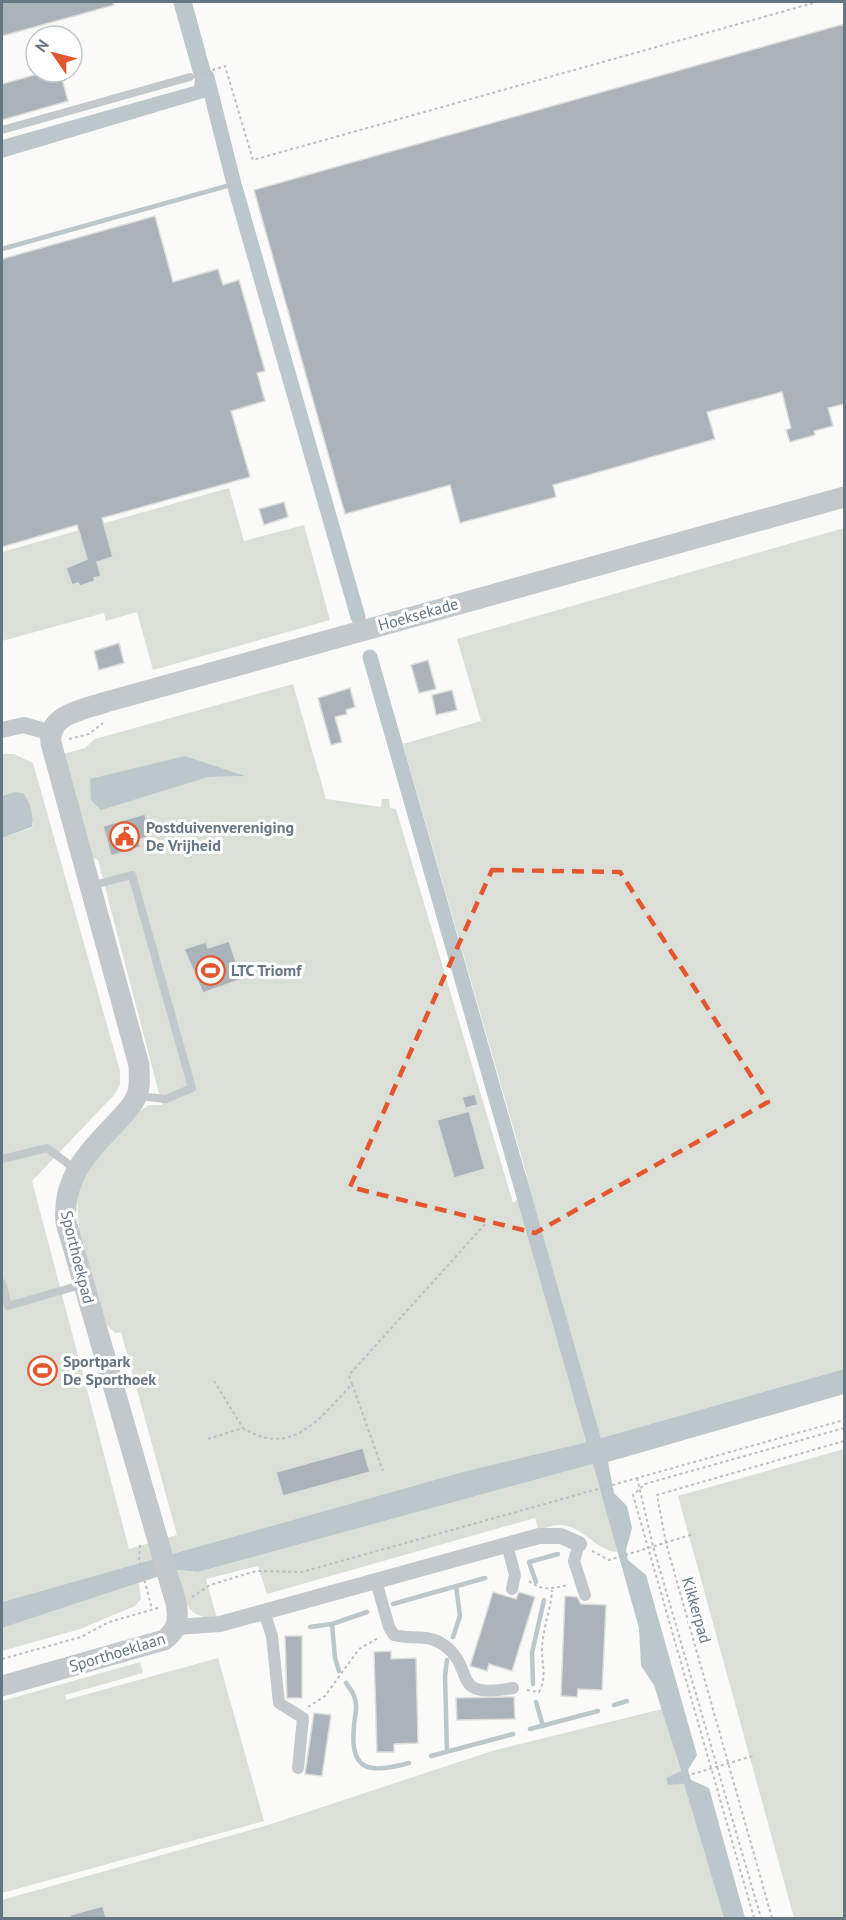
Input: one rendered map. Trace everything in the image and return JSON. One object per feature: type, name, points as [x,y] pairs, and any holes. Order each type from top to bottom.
[{"type":"street","name":"Hoeksekade","points":[[51,733],[60,719],[68,714],[106,702],[844,497]]},
{"type":"street","points":[[2,730],[24,725],[51,733],[51,743],[139,1065],[137,1096]]},
{"type":"street","name":"Sporthoekpad","points":[[137,1096],[76,1170],[64,1206],[66,1222],[176,1603],[177,1627]]},
{"type":"street","name":"Sporthoeklaan","points":[[2,1686],[164,1640],[177,1627],[220,1624],[507,1545],[554,1534],[579,1544]]},
{"type":"street","points":[[579,1544],[574,1561],[585,1591]]},
{"type":"street","points":[[507,1545],[515,1575],[512,1589]]},
{"type":"street","points":[[376,1581],[391,1632],[401,1637],[418,1635],[432,1638],[442,1644],[452,1651],[468,1685],[474,1689],[513,1688]]},
{"type":"street","points":[[264,1612],[272,1636],[279,1703],[285,1709],[298,1713],[303,1718],[298,1768]]},
{"type":"lane","points":[[2,130],[190,77]]},
{"type":"lane","points":[[90,886],[132,875],[192,1088],[166,1099],[137,1096]]},
{"type":"lane","points":[[2,1160],[46,1148],[76,1170]]},
{"type":"lane","points":[[2,1283],[8,1306],[84,1284]]},
{"type":"path","points":[[190,77],[225,66],[254,159],[817,2]]},
{"type":"path","points":[[383,1471],[349,1376],[486,1223]]},
{"type":"path","points":[[214,1381],[243,1428],[263,1438],[291,1437],[320,1419],[352,1384]]},
{"type":"path","points":[[636,1478],[844,1420]]},
{"type":"path","points":[[208,1439],[243,1428]]},
{"type":"path","points":[[639,1487],[844,1428]]},
{"type":"path","name":"Kikkerpad","points":[[772,1918],[666,1543],[657,1495],[844,1442]]},
{"type":"path","name":"Sporthoeklaan","points":[[2,1659],[81,1637],[109,1622],[176,1603],[198,1594],[214,1583],[256,1571],[302,1572],[636,1478]]},
{"type":"path","name":"Kikkerpad","points":[[636,1478],[653,1546],[761,1918]]},
{"type":"path","name":"Kikkerpad","points":[[639,1487],[633,1495],[754,1918]]},
{"type":"path","points":[[579,1544],[609,1560],[694,1534]]},
{"type":"path","points":[[139,1560],[152,1609]]},
{"type":"path","points":[[515,1575],[535,1586],[552,1590],[566,1585],[585,1591]]},
{"type":"path","points":[[513,1688],[520,1687],[534,1693],[539,1692],[542,1687],[544,1667],[542,1650],[551,1610],[552,1590]]},
{"type":"path","points":[[298,1713],[325,1696],[363,1645],[391,1632]]},
{"type":"path","points":[[669,1781],[753,1756]]},
{"type":"highlighted area","points":[[492,870],[620,872],[768,1102],[535,1233],[350,1187]]},
{"type":"shaded area","points":[[173,2],[192,2],[217,94],[2,158],[2,140],[194,86],[195,80]]},
{"type":"shaded area","points":[[229,488],[244,541],[304,525],[330,620],[153,670],[137,612],[106,621],[104,613],[2,641],[2,552]]},
{"type":"shaded area","points":[[844,528],[844,1369],[587,1442],[466,1471],[2,1602],[2,838],[32,828],[33,823],[15,792],[2,796],[2,754],[14,754],[33,763],[120,1071],[120,1085],[114,1095],[32,1181],[129,1549],[177,1535],[121,1332],[115,1333],[104,1322],[79,1231],[77,1193],[86,1173],[108,1144],[138,1112],[149,1105],[162,1105],[98,860],[90,856],[60,755],[85,748],[95,739],[293,684],[326,799],[381,807],[382,799],[389,799],[390,808],[396,809],[513,1203],[519,1198],[514,1180],[527,1176],[403,744],[481,721],[457,639]],"holes":[[[185,756],[242,776],[208,777]]]},
{"type":"shaded area","points":[[185,756],[245,776],[208,777],[101,810],[91,800],[90,779]]},
{"type":"shaded area","points":[[15,792],[23,793],[28,800],[32,813],[32,827],[2,838],[2,796]]},
{"type":"shaded area","points":[[844,1369],[844,1394],[608,1462],[614,1493],[627,1506],[632,1528],[626,1550],[628,1560],[646,1575],[697,1755],[688,1770],[691,1780],[709,1788],[745,1918],[724,1918],[684,1784],[668,1785],[666,1778],[681,1771],[654,1685],[641,1666],[639,1628],[593,1464],[198,1572],[178,1570],[2,1628],[2,1602],[466,1471],[587,1442]]},
{"type":"shaded area","points":[[844,1449],[844,1918],[794,1918],[678,1496]]},
{"type":"shaded area","points":[[593,1464],[619,1552],[603,1548],[574,1528],[567,1526],[558,1525],[539,1530],[535,1518],[267,1594],[258,1566],[206,1579],[217,1619],[197,1614],[191,1610],[184,1597],[178,1570],[198,1572]]},
{"type":"shaded area","points":[[139,1583],[141,1599],[135,1606],[80,1629],[2,1651],[2,1628]]},
{"type":"shaded area","points":[[218,1658],[264,1821],[2,1893],[2,1701],[140,1662],[143,1673],[65,1695],[66,1700]]},
{"type":"shaded area","points":[[662,1709],[681,1772],[668,1785],[684,1784],[724,1918],[2,1918],[2,1900],[265,1826],[492,1751]]},
{"type":"building","points":[[2,2],[113,2],[114,5],[45,24],[24,24],[24,30],[2,36]]},
{"type":"building","points":[[844,24],[844,404],[828,408],[833,426],[814,431],[815,435],[790,442],[786,430],[791,428],[782,392],[707,412],[715,439],[553,485],[556,497],[460,523],[450,485],[345,514],[254,190]]},
{"type":"building","points":[[24,78],[24,84],[63,84],[68,101],[2,120],[2,84]]},
{"type":"building","points":[[155,216],[173,282],[218,269],[223,285],[239,280],[265,371],[257,373],[265,401],[231,411],[250,477],[102,518],[113,557],[97,562],[101,576],[94,578],[95,581],[80,586],[78,583],[72,585],[66,568],[87,559],[77,525],[2,547],[2,259]]},
{"type":"building","points":[[284,502],[288,517],[264,525],[259,509]]},
{"type":"building","points":[[119,643],[124,663],[99,670],[94,651]]},
{"type":"building","points":[[428,660],[436,689],[419,693],[411,665]]},
{"type":"building","points":[[350,688],[355,707],[346,710],[347,714],[335,717],[342,742],[331,745],[318,698]]},
{"type":"building","points":[[452,690],[457,710],[436,715],[432,695]]},
{"type":"building","points":[[145,814],[151,836],[138,840],[141,847],[111,856],[103,826]]},
{"type":"building","points":[[229,941],[242,979],[203,993],[184,949],[206,942],[208,948]]},
{"type":"building","points":[[475,1094],[478,1105],[465,1108],[462,1097]]},
{"type":"building","points":[[469,1111],[485,1169],[454,1178],[437,1120]]},
{"type":"building","points":[[363,1448],[370,1472],[283,1496],[276,1472]]},
{"type":"building","points":[[493,1592],[516,1599],[519,1592],[535,1597],[512,1671],[489,1664],[487,1671],[470,1666]]},
{"type":"building","points":[[565,1596],[577,1597],[581,1604],[606,1605],[602,1690],[578,1689],[577,1697],[561,1696]]},
{"type":"building","points":[[285,1636],[302,1636],[302,1698],[287,1698]]},
{"type":"building","points":[[391,1651],[391,1659],[416,1658],[418,1743],[394,1744],[394,1752],[377,1752],[374,1652]]},
{"type":"building","points":[[514,1697],[515,1719],[457,1720],[456,1698]]},
{"type":"building","points":[[314,1713],[331,1715],[322,1776],[305,1774]]},
{"type":"building","points":[[103,1906],[106,1918],[71,1918],[70,1915]]},
{"type":"waterway","points":[[207,77],[234,184],[358,617]]},
{"type":"waterway","points":[[2,249],[234,184]]},
{"type":"waterway","points":[[370,657],[599,1459]]},
{"type":"waterway","points":[[536,1582],[529,1562],[558,1554]]},
{"type":"waterway","points":[[393,1604],[485,1578]]},
{"type":"waterway","points":[[453,1637],[460,1616],[456,1586]]},
{"type":"waterway","points":[[533,1684],[532,1653],[544,1600]]},
{"type":"waterway","points":[[310,1627],[332,1624],[367,1612]]},
{"type":"waterway","points":[[332,1624],[335,1658],[339,1671]]},
{"type":"waterway","points":[[447,1660],[445,1676],[447,1752]]},
{"type":"waterway","points":[[346,1683],[355,1701],[353,1742],[355,1754],[360,1762],[374,1768],[409,1763]]},
{"type":"waterway","points":[[614,1705],[627,1701]]},
{"type":"waterway","points":[[536,1702],[543,1726]]},
{"type":"waterway","points":[[530,1729],[598,1711]]},
{"type":"waterway","points":[[431,1756],[513,1734]]},
{"type":"place","name":"Postduivenvereniging De Vrijheid","points":[[125,836]]},
{"type":"place","name":"LTC Triomf","points":[[210,970]]},
{"type":"place","name":"Sportpark De Sporthoek","points":[[42,1370]]}]
